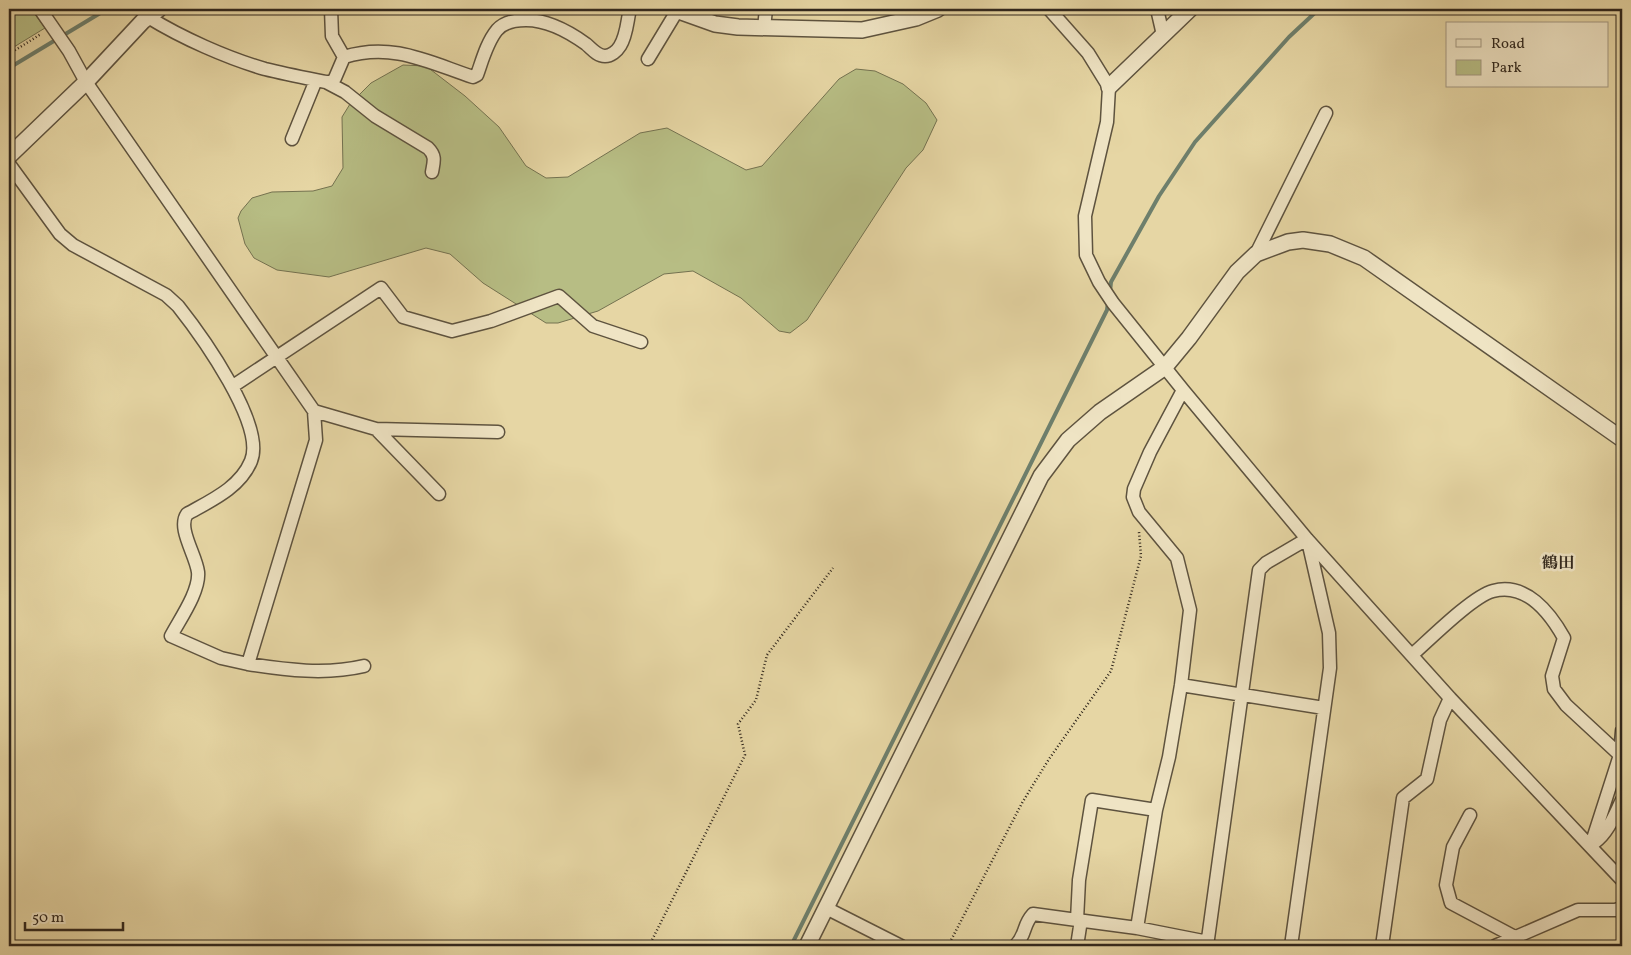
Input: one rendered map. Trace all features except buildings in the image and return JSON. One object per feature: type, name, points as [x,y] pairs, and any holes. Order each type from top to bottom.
[{"type":"street","points":[[40,9],[69,51],[86,82],[314,411],[316,440],[248,664]]},
{"type":"street","points":[[330,9],[332,36],[344,57]]},
{"type":"street","points":[[344,57],[376,50],[400,53],[473,77],[476,75],[497,30],[505,24],[522,20],[539,20],[562,29],[605,56],[614,54],[620,47],[630,9]]},
{"type":"street","points":[[764,28],[766,9]]},
{"type":"street","points":[[648,59],[675,10],[715,24],[764,28],[862,30],[908,20],[938,9]]},
{"type":"street","points":[[1049,9],[1088,53],[1109,87],[1107,122],[1085,216],[1086,255],[1113,303],[1307,539],[1450,698],[1591,845],[1622,880]]},
{"type":"street","points":[[1157,9],[1163,36]]},
{"type":"street","points":[[1109,87],[1190,9]]},
{"type":"street","points":[[9,156],[86,82],[114,50],[154,13],[168,29],[205,46],[264,68],[332,82],[344,57]]},
{"type":"street","points":[[292,140],[321,81]]},
{"type":"street","points":[[321,81],[345,92],[375,116],[428,148],[434,153],[435,159],[432,172]]},
{"type":"street","points":[[807,946],[1041,476],[1068,440],[1087,423],[1165,367],[1189,338],[1237,272],[1256,254],[1326,112]]},
{"type":"street","points":[[9,164],[60,234],[73,245],[166,295],[178,306],[233,386],[252,434],[254,451],[246,470],[223,493],[187,514],[183,519],[184,529],[198,574],[194,591],[171,636],[221,658],[279,669],[346,670],[364,666]]},
{"type":"street","points":[[1256,254],[1288,242],[1303,240],[1330,244],[1364,258],[1622,439]]},
{"type":"street","points":[[233,386],[381,288],[403,317],[452,331],[491,321],[559,296],[594,326],[641,342]]},
{"type":"street","points":[[1137,928],[1156,810],[1169,757],[1190,618],[1177,558],[1137,508],[1133,497],[1134,489],[1150,452],[1183,390]]},
{"type":"street","points":[[314,411],[376,430],[498,432]]},
{"type":"street","points":[[376,430],[439,494]]},
{"type":"street","points":[[1015,946],[1023,938],[1026,922],[1032,914],[1137,928],[1207,944],[1260,570],[1266,563],[1307,539]]},
{"type":"street","points":[[1291,946],[1330,668],[1329,633],[1307,539]]},
{"type":"street","points":[[1412,655],[1477,599],[1492,591],[1509,589],[1533,599],[1553,619],[1564,638],[1552,676],[1554,689],[1566,705],[1620,754]]},
{"type":"street","points":[[1181,685],[1324,708]]},
{"type":"street","points":[[1382,946],[1403,798],[1427,779],[1440,720],[1450,698]]},
{"type":"street","points":[[1591,845],[1620,754],[1622,731]]},
{"type":"street","points":[[1078,946],[1079,880],[1092,800],[1156,810]]},
{"type":"street","points":[[1591,845],[1602,835],[1622,800]]},
{"type":"street","points":[[1470,815],[1453,847],[1446,885],[1451,903],[1515,937]]},
{"type":"street","points":[[826,908],[901,946]]},
{"type":"street","points":[[1495,946],[1578,910],[1615,910],[1622,908]]},
{"type":"path","points":[[9,54],[54,28]]},
{"type":"path","points":[[948,946],[1022,803],[1049,759],[1111,671],[1141,556],[1137,508]]},
{"type":"path","points":[[649,946],[745,755],[738,724],[756,700],[767,656],[834,568]]},
{"type":"green space","points":[[9,9],[31,9],[45,28],[9,50]]},
{"type":"green space","points":[[403,65],[426,66],[465,96],[499,127],[526,166],[546,178],[568,177],[640,133],[667,128],[746,170],[762,166],[839,79],[856,69],[875,71],[903,84],[926,103],[937,120],[923,150],[906,168],[807,320],[790,333],[779,331],[741,298],[693,271],[664,274],[598,311],[558,323],[546,323],[483,283],[450,254],[426,248],[329,277],[277,270],[254,258],[245,244],[238,218],[241,211],[252,198],[272,192],[313,191],[332,186],[343,168],[342,117],[350,104],[371,83]]},
{"type":"waterway","points":[[9,68],[107,9]]},
{"type":"waterway","points":[[1110,292],[1111,282],[1159,196],[1195,142],[1289,37],[1319,9]]},
{"type":"waterway","points":[[791,946],[1107,310],[1108,301]]},
{"type":"district","name":"鶴田","points":[[1558,562]]}]
